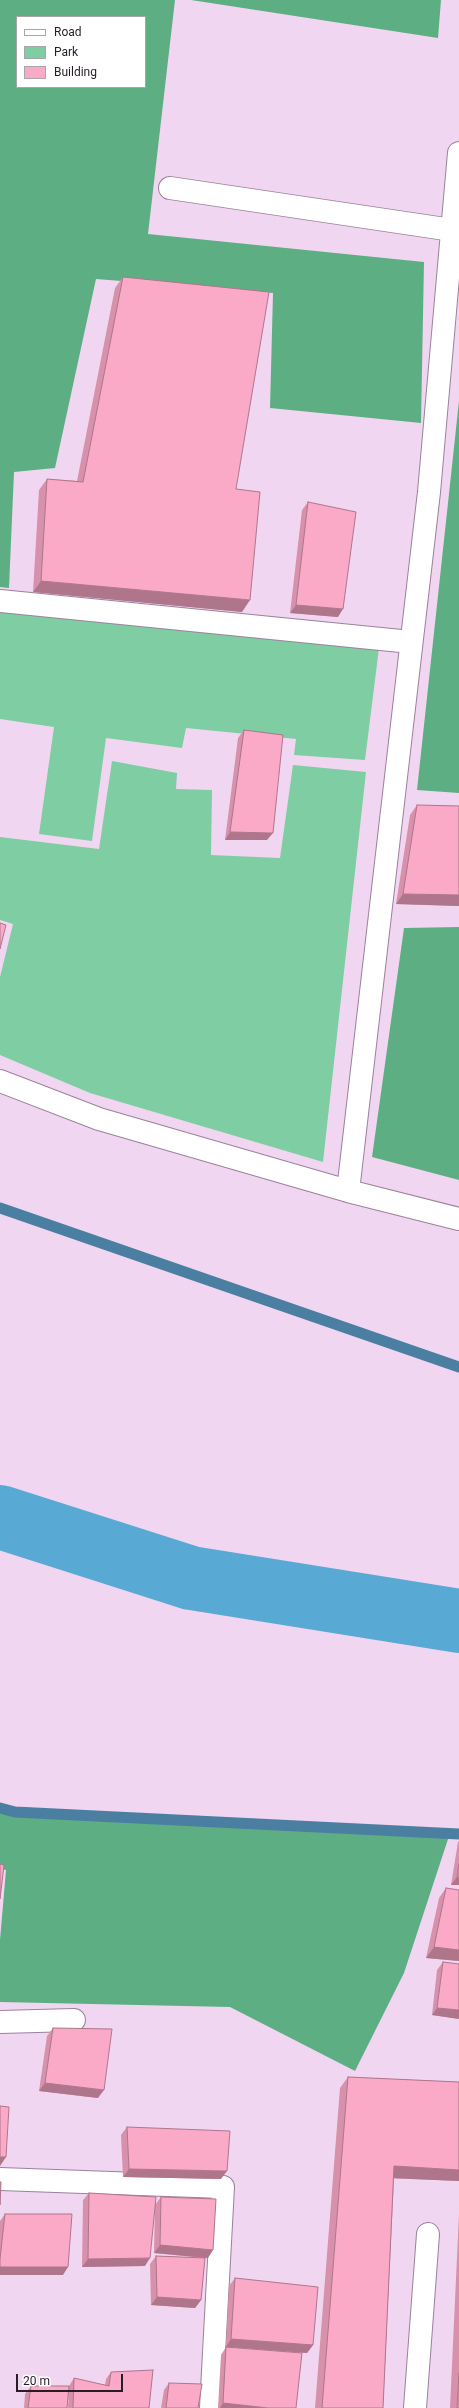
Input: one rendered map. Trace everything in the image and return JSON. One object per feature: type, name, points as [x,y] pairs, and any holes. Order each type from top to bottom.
[{"type":"street","points":[[348,1191],[429,492],[459,152]]},
{"type":"street","points":[[170,188],[452,230]]},
{"type":"street","points":[[0,601],[411,642]]},
{"type":"street","points":[[0,1081],[99,1119],[348,1191],[459,1218]]},
{"type":"street","points":[[0,2022],[74,2020]]},
{"type":"street","points":[[0,2179],[223,2187],[211,2408]]},
{"type":"street","points":[[415,2408],[428,2234]]},
{"type":"green space","points":[[0,0],[175,0],[148,234],[424,262],[421,423],[270,408],[273,293],[96,279],[55,468],[14,472],[9,588],[0,587]]},
{"type":"green space","points":[[191,0],[441,0],[438,38]]},
{"type":"green space","points":[[459,401],[459,793],[417,790]]},
{"type":"green space","points":[[0,610],[379,648],[365,760],[294,755],[296,739],[186,728],[182,748],[106,738],[92,841],[39,834],[54,727],[0,719]]},
{"type":"green space","points":[[112,761],[177,773],[176,789],[212,790],[211,855],[280,858],[293,765],[366,772],[323,1162],[90,1093],[0,1055],[0,977],[13,924],[0,920],[0,837],[99,849]]},
{"type":"green space","points":[[459,927],[459,1180],[372,1157],[404,928]]},
{"type":"green space","points":[[0,1808],[15,1812],[450,1833],[404,1973],[355,2071],[230,2007],[0,2002],[0,1940],[6,1870],[0,1869]]},
{"type":"building","points":[[123,277],[269,292],[236,489],[260,492],[250,600],[41,581],[47,479],[83,482]]},
{"type":"building","points":[[308,502],[356,512],[343,609],[296,605]]},
{"type":"building","points":[[244,730],[283,735],[273,833],[230,832]]},
{"type":"building","points":[[417,805],[459,806],[459,895],[403,894]]},
{"type":"building","points":[[0,923],[6,925],[0,949]]},
{"type":"building","points":[[0,1864],[4,1865],[0,1899]]},
{"type":"building","points":[[459,1864],[459,1877],[457,1877]]},
{"type":"building","points":[[446,1888],[459,1890],[459,1950],[434,1947]]},
{"type":"building","points":[[443,1962],[459,1964],[459,2010],[437,2008]]},
{"type":"building","points":[[53,2028],[112,2029],[104,2090],[45,2083]]},
{"type":"building","points":[[348,2077],[459,2082],[459,2170],[394,2166],[383,2408],[322,2408]]},
{"type":"building","points":[[0,2106],[9,2107],[6,2157],[0,2157]]},
{"type":"building","points":[[127,2127],[230,2131],[227,2171],[129,2169]]},
{"type":"building","points":[[0,2182],[1,2182],[0,2205]]},
{"type":"building","points":[[89,2193],[156,2197],[150,2258],[88,2259]]},
{"type":"building","points":[[161,2197],[216,2199],[213,2250],[160,2245]]},
{"type":"building","points":[[5,2214],[72,2214],[68,2267],[0,2267]]},
{"type":"building","points":[[156,2256],[205,2258],[201,2300],[157,2297]]},
{"type":"building","points":[[235,2278],[318,2287],[313,2345],[231,2339]]},
{"type":"building","points":[[226,2347],[302,2353],[296,2408],[268,2408],[223,2403]]},
{"type":"building","points":[[153,2370],[149,2408],[73,2408],[74,2378],[109,2386],[111,2372]]},
{"type":"building","points":[[459,2373],[459,2408],[457,2408]]},
{"type":"building","points":[[169,2383],[202,2384],[198,2408],[166,2408]]},
{"type":"building","points":[[31,2386],[69,2386],[67,2408],[28,2408]]},
{"type":"waterway","points":[[0,1208],[459,1367]]},
{"type":"waterway","points":[[0,1517],[191,1578],[459,1621]]},
{"type":"waterway","points":[[0,1808],[15,1812],[459,1834]]}]
